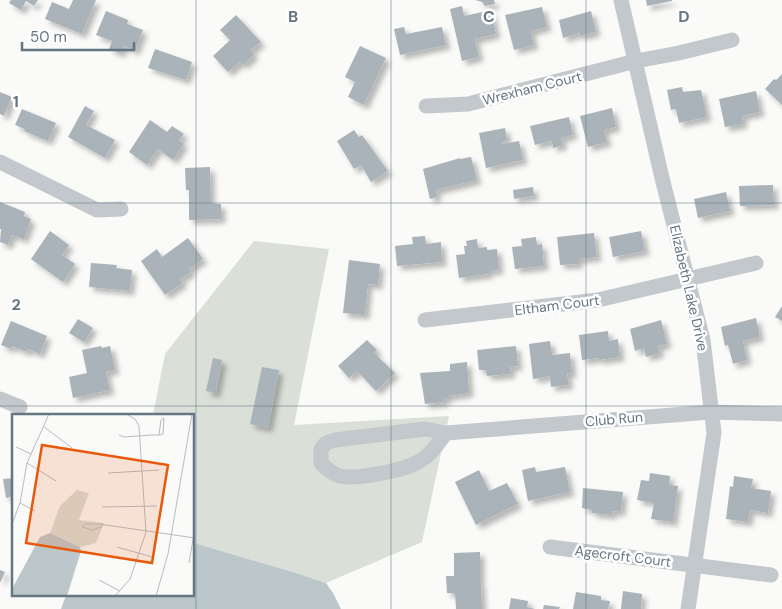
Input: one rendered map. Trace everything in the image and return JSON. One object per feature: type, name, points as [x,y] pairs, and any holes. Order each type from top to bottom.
[{"type":"street","name":"Elizabeth Lake Drive","points":[[621,0],[703,340],[714,433],[688,609]]},
{"type":"street","name":"Wrexham Court","points":[[426,106],[468,104],[636,61],[732,40]]},
{"type":"street","points":[[0,162],[97,210],[121,209]]},
{"type":"street","name":"Eltham Court","points":[[425,320],[598,300],[756,263]]},
{"type":"street","points":[[0,399],[20,407]]},
{"type":"street","name":"Club Run","points":[[446,433],[422,460],[390,471],[359,476],[341,476],[329,471],[321,464],[320,449],[326,443],[335,440],[425,429],[446,433],[711,412],[782,414]]},
{"type":"street","name":"Agecroft Court","points":[[550,548],[696,564],[771,575]]},
{"type":"shaded area","points":[[254,241],[329,249],[294,425],[449,416],[422,542],[326,583],[195,543],[195,414],[153,414],[165,354]]},
{"type":"shaded area","points":[[195,543],[326,583],[341,609],[61,609],[66,596],[195,596]]},
{"type":"building","points":[[11,0],[38,0],[34,6],[26,1],[21,10],[9,3]]},
{"type":"building","points":[[73,0],[96,0],[82,34],[45,19],[52,2],[69,9]]},
{"type":"building","points":[[475,0],[494,0],[495,4],[485,6],[482,2]]},
{"type":"building","points":[[646,0],[672,0],[672,1],[647,6]]},
{"type":"building","points":[[462,6],[464,16],[491,10],[496,34],[475,39],[479,57],[462,61],[450,9]]},
{"type":"building","points":[[542,7],[547,27],[531,31],[534,45],[514,50],[505,15]]},
{"type":"building","points":[[106,11],[128,20],[127,24],[143,30],[135,51],[124,46],[121,53],[109,49],[112,41],[96,35]]},
{"type":"building","points":[[591,11],[596,32],[580,36],[579,33],[563,38],[559,20]]},
{"type":"building","points":[[236,15],[261,42],[251,50],[254,55],[243,65],[240,62],[228,72],[213,56],[230,40],[220,30]]},
{"type":"building","points":[[404,27],[406,34],[442,27],[446,45],[400,55],[394,29]]},
{"type":"building","points":[[360,46],[386,58],[364,105],[348,97],[355,82],[345,77]]},
{"type":"building","points":[[155,49],[192,62],[186,80],[148,68]]},
{"type":"building","points":[[782,74],[782,105],[765,89],[774,79],[776,80]]},
{"type":"building","points":[[682,87],[683,92],[701,90],[707,117],[679,123],[676,109],[671,110],[667,90]]},
{"type":"building","points":[[756,91],[760,112],[742,116],[743,124],[725,127],[719,99]]},
{"type":"building","points":[[0,92],[12,97],[4,116],[0,114]]},
{"type":"building","points":[[85,106],[94,111],[86,125],[115,140],[105,158],[68,137]]},
{"type":"building","points":[[612,108],[616,127],[604,130],[607,142],[588,147],[580,116]]},
{"type":"building","points":[[22,109],[56,123],[48,141],[15,125]]},
{"type":"building","points":[[569,117],[573,135],[561,138],[563,145],[553,148],[552,141],[535,145],[530,126]]},
{"type":"building","points":[[150,120],[167,132],[172,126],[184,134],[179,140],[184,144],[173,160],[158,149],[147,165],[129,152]]},
{"type":"building","points":[[505,128],[507,140],[502,142],[502,144],[519,141],[523,160],[486,168],[479,133]]},
{"type":"building","points":[[354,130],[359,137],[362,135],[388,171],[371,182],[361,165],[354,169],[337,141]]},
{"type":"building","points":[[471,157],[477,180],[436,190],[437,197],[430,199],[423,169],[460,158]]},
{"type":"building","points":[[210,167],[211,204],[221,204],[221,219],[189,220],[189,190],[186,190],[185,168]]},
{"type":"building","points":[[773,185],[774,205],[740,206],[739,186]]},
{"type":"building","points":[[533,187],[534,196],[514,199],[513,190]]},
{"type":"building","points":[[726,192],[730,211],[698,218],[694,199]]},
{"type":"building","points":[[0,202],[25,212],[24,216],[31,219],[24,239],[12,235],[8,245],[0,242]]},
{"type":"building","points":[[50,231],[69,245],[62,255],[75,264],[63,282],[31,259]]},
{"type":"building","points":[[641,231],[645,251],[613,257],[609,237]]},
{"type":"building","points":[[594,233],[597,257],[578,259],[578,264],[560,265],[557,237]]},
{"type":"building","points":[[425,236],[426,244],[441,242],[442,262],[397,266],[395,246],[413,244],[412,237]]},
{"type":"building","points":[[536,237],[537,245],[542,244],[544,266],[515,269],[512,247],[522,246],[521,239]]},
{"type":"building","points":[[188,238],[203,259],[189,269],[191,272],[180,279],[183,283],[165,295],[141,261],[157,249],[162,257]]},
{"type":"building","points":[[477,239],[478,248],[487,247],[487,250],[497,249],[499,270],[488,271],[488,274],[459,278],[456,255],[465,254],[464,246],[467,246],[466,241]]},
{"type":"building","points":[[349,260],[380,264],[378,285],[368,284],[365,315],[343,313]]},
{"type":"building","points":[[91,263],[117,265],[116,268],[132,270],[130,291],[89,287]]},
{"type":"building","points":[[782,306],[782,321],[775,317]]},
{"type":"building","points":[[756,318],[760,337],[743,341],[747,360],[733,364],[728,345],[725,346],[721,327]]},
{"type":"building","points":[[78,319],[93,328],[84,342],[69,333]]},
{"type":"building","points":[[661,320],[667,344],[658,346],[660,353],[646,357],[644,348],[635,351],[630,329]]},
{"type":"building","points":[[11,321],[47,336],[40,354],[28,349],[27,352],[12,346],[11,349],[1,345]]},
{"type":"building","points":[[608,331],[609,341],[618,339],[620,357],[582,360],[579,335]]},
{"type":"building","points":[[367,340],[377,350],[374,353],[395,373],[376,391],[357,371],[349,378],[338,366]]},
{"type":"building","points":[[550,341],[552,355],[570,353],[572,373],[567,374],[569,385],[551,387],[550,376],[533,379],[529,344]]},
{"type":"building","points":[[101,346],[102,348],[110,346],[115,370],[106,372],[110,390],[73,398],[69,377],[87,373],[82,350]]},
{"type":"building","points":[[516,346],[518,366],[510,367],[511,374],[487,376],[486,370],[479,370],[477,350]]},
{"type":"building","points":[[213,358],[222,360],[216,393],[206,391]]},
{"type":"building","points":[[467,362],[469,393],[448,396],[448,398],[443,399],[444,402],[425,404],[420,373],[450,371],[450,364]]},
{"type":"building","points":[[262,367],[279,370],[268,428],[250,424]]},
{"type":"building","points":[[535,467],[536,472],[565,467],[570,492],[528,501],[522,470]]},
{"type":"building","points":[[479,470],[489,491],[507,483],[518,504],[476,525],[455,482]]},
{"type":"building","points":[[650,473],[670,476],[669,485],[678,486],[673,522],[651,519],[654,503],[637,500],[641,480],[649,481]]},
{"type":"building","points":[[734,476],[753,479],[751,488],[771,491],[768,513],[750,510],[748,522],[726,519],[730,486],[733,487]]},
{"type":"building","points":[[12,478],[12,496],[6,498],[3,479]]},
{"type":"building","points":[[583,488],[623,492],[621,512],[613,511],[612,515],[592,513],[592,510],[582,508]]},
{"type":"building","points":[[480,552],[482,609],[456,609],[455,593],[447,593],[446,576],[454,576],[454,553]]},
{"type":"building","points":[[0,570],[5,572],[0,583]]},
{"type":"building","points":[[623,591],[642,594],[641,609],[621,609]]},
{"type":"building","points":[[576,592],[601,596],[601,600],[610,601],[608,609],[573,609]]},
{"type":"building","points":[[511,598],[528,601],[527,607],[535,609],[509,609]]},
{"type":"building","points":[[544,605],[560,607],[559,609],[543,609]]}]
